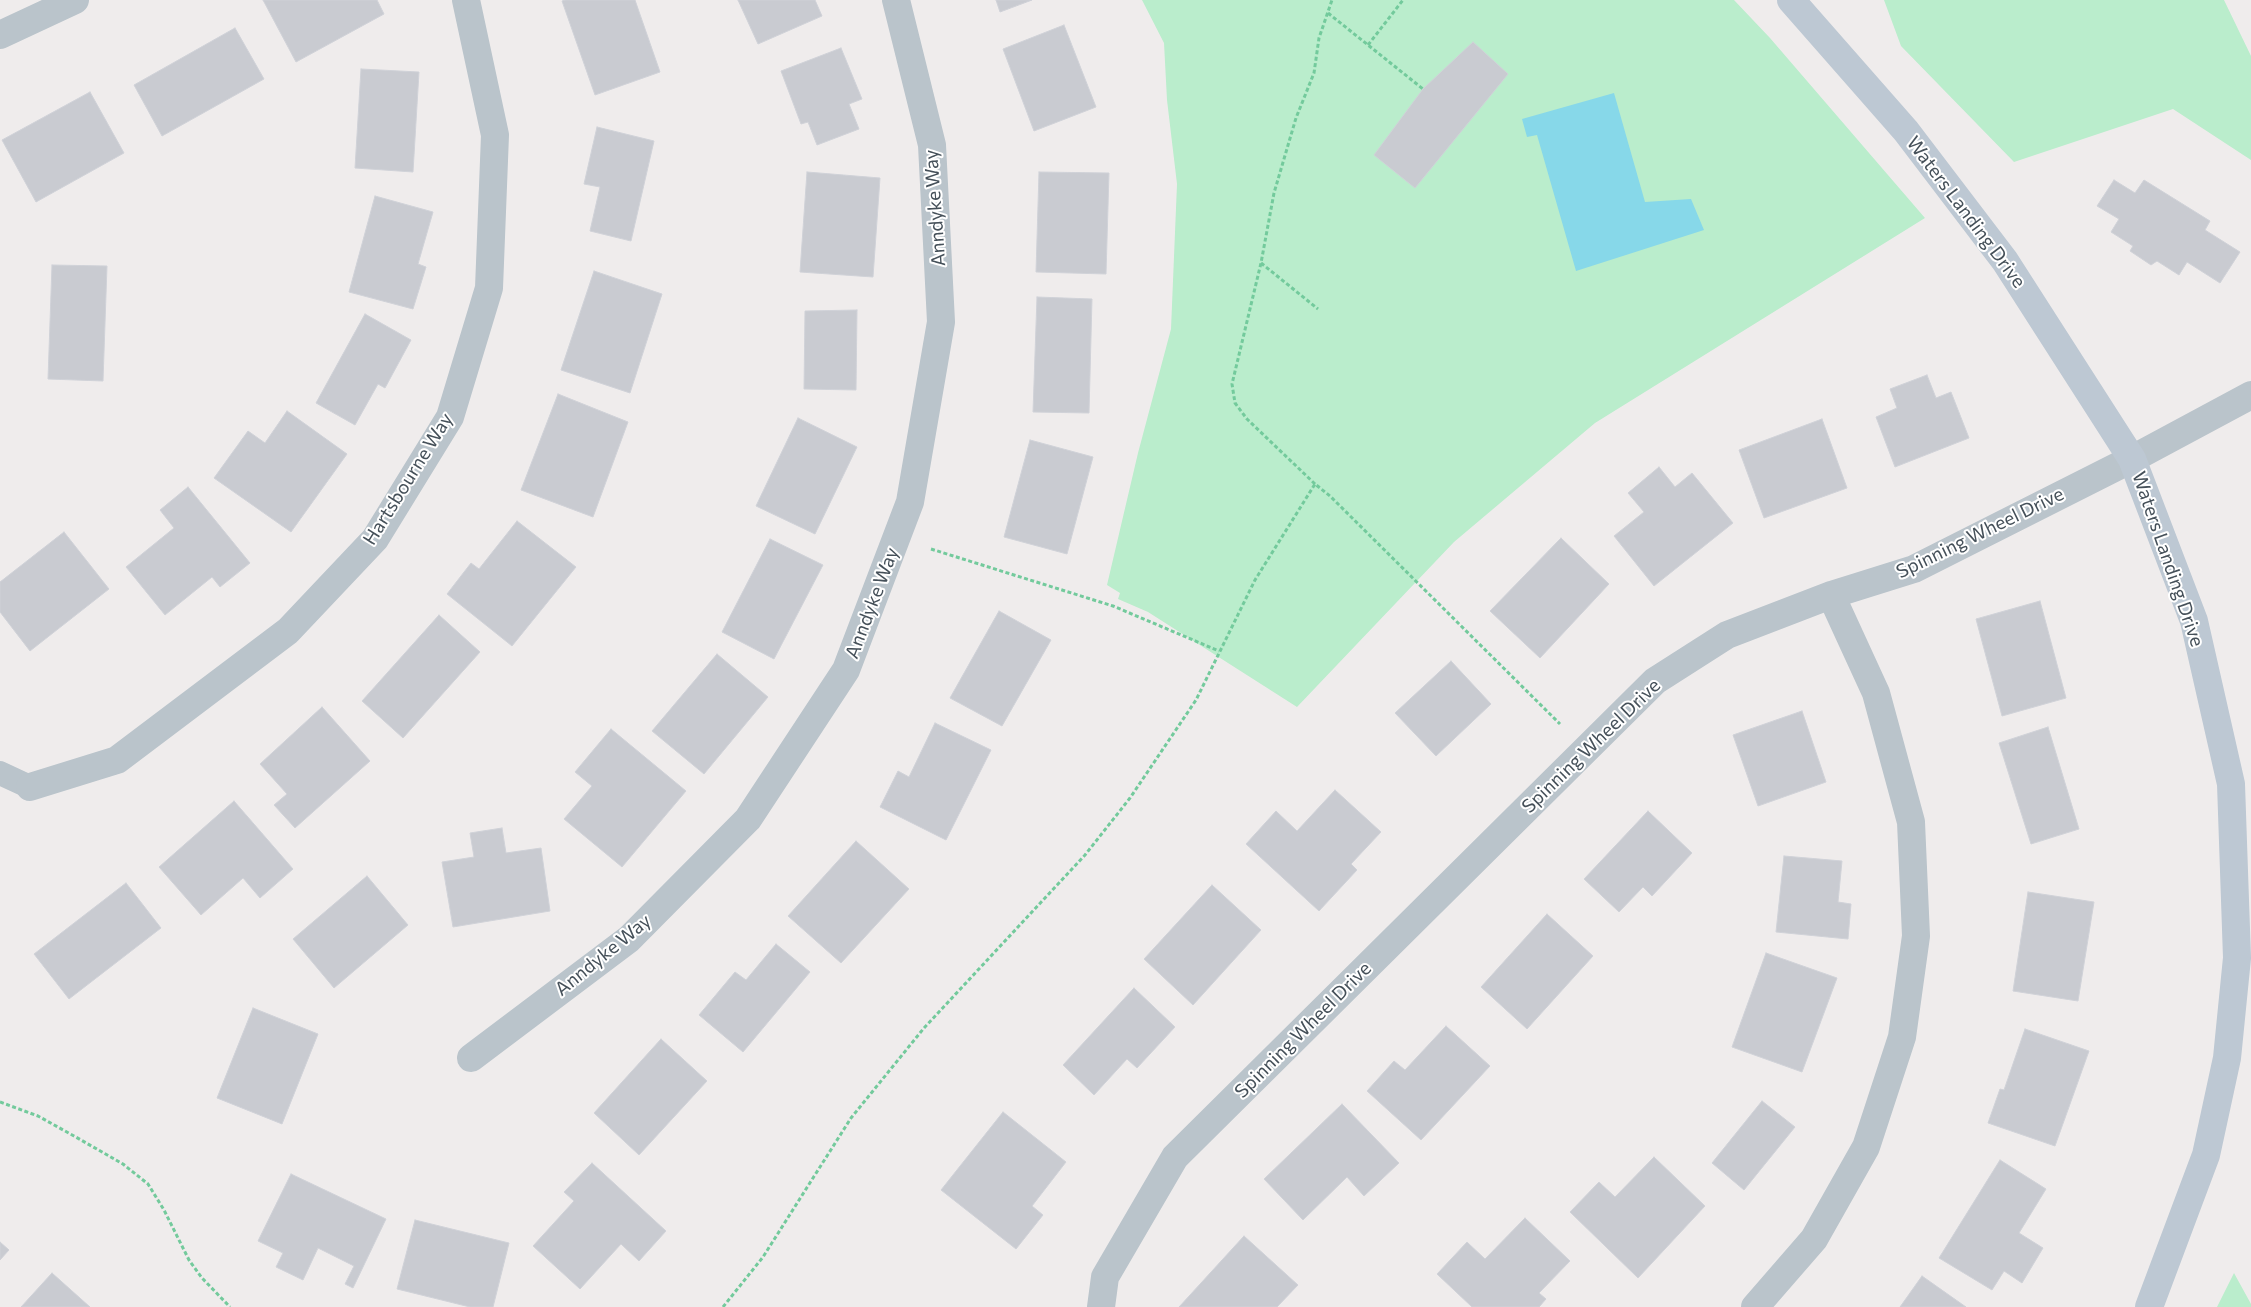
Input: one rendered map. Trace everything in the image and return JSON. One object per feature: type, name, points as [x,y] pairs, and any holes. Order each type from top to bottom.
[{"type":"street","points":[[0,35],[75,0]]},
{"type":"street","name":"Hartsbourne Way","points":[[30,787],[117,760],[288,631],[375,538],[450,417],[489,288],[495,135],[466,0]]},
{"type":"street","name":"Anndyke Way","points":[[471,1058],[630,939],[748,819],[846,670],[910,502],[941,322],[932,145],[896,0]]},
{"type":"street","name":"Waters Landing Drive","points":[[1791,0],[1906,131],[2006,261],[2132,459],[2194,621],[2231,784],[2237,958],[2226,1058],[2206,1155],[2148,1307]]},
{"type":"street","name":"Spinning Wheel Drive","points":[[1100,1307],[1105,1277],[1175,1157],[1655,681],[1727,635],[1831,595],[1914,568],[2132,459],[2251,395]]},
{"type":"street","points":[[1755,1307],[1814,1239],[1866,1147],[1902,1037],[1916,936],[1911,822],[1876,693],[1831,595]]},
{"type":"lane","points":[[0,773],[30,787]]},
{"type":"path","points":[[1332,0],[1319,38],[1314,73],[1296,118],[1274,193],[1261,264],[1232,384],[1235,403],[1247,418],[1315,484],[1330,496],[1586,750]]},
{"type":"path","points":[[1368,45],[1403,0]]},
{"type":"path","points":[[1328,13],[1423,89]]},
{"type":"path","points":[[1261,264],[1318,309]]},
{"type":"path","points":[[724,1307],[763,1257],[852,1118],[924,1028],[1085,855],[1130,798],[1196,700],[1219,651],[1271,552],[1315,484]]},
{"type":"path","points":[[897,538],[1113,606],[1219,651]]},
{"type":"path","points":[[0,1102],[38,1116],[123,1164],[148,1184],[164,1210],[189,1260],[202,1278],[230,1307]]},
{"type":"green space","points":[[1142,0],[1734,0],[1770,38],[1925,218],[1595,423],[1454,542],[1297,707],[1148,612],[1118,599],[1120,593],[1107,585],[1138,453],[1171,329],[1177,184],[1167,100],[1164,43]]},
{"type":"green space","points":[[1884,0],[2224,0],[2251,56],[2251,160],[2173,109],[2014,162],[1901,46]]},
{"type":"green space","points":[[2234,1273],[2251,1307],[2217,1307]]},
{"type":"water","points":[[1614,93],[1645,202],[1691,199],[1704,230],[1576,271],[1537,135],[1527,137],[1522,119]]},
{"type":"building","points":[[263,0],[377,0],[384,14],[296,62]]},
{"type":"building","points":[[635,0],[660,72],[595,95],[562,1]]},
{"type":"building","points":[[738,0],[815,0],[822,16],[758,44]]},
{"type":"building","points":[[996,0],[1032,0],[1000,12]]},
{"type":"building","points":[[1064,25],[1096,107],[1034,131],[1003,49]]},
{"type":"building","points":[[235,28],[264,79],[162,136],[134,85]]},
{"type":"building","points":[[1473,42],[1508,74],[1415,188],[1374,155],[1423,89]]},
{"type":"building","points":[[841,48],[862,99],[849,104],[859,129],[817,145],[808,122],[801,124],[781,71]]},
{"type":"building","points":[[361,69],[419,72],[413,172],[355,168]]},
{"type":"building","points":[[90,92],[124,153],[36,202],[2,140]]},
{"type":"building","points":[[597,127],[654,141],[631,241],[590,231],[600,187],[584,184]]},
{"type":"building","points":[[807,172],[880,178],[873,277],[800,272]]},
{"type":"building","points":[[1039,172],[1109,173],[1106,274],[1036,272]]},
{"type":"building","points":[[2114,180],[2135,193],[2144,180],[2210,221],[2205,230],[2240,252],[2220,283],[2187,262],[2179,275],[2157,261],[2151,265],[2130,251],[2133,246],[2111,232],[2119,219],[2097,206]]},
{"type":"building","points":[[375,196],[433,212],[418,264],[426,267],[413,309],[349,292]]},
{"type":"building","points":[[52,265],[107,266],[103,381],[48,379]]},
{"type":"building","points":[[594,271],[662,294],[630,393],[561,370]]},
{"type":"building","points":[[1037,297],[1092,299],[1089,413],[1033,412]]},
{"type":"building","points":[[857,310],[856,390],[804,389],[805,311]]},
{"type":"building","points":[[365,314],[411,340],[385,388],[378,384],[355,425],[316,403]]},
{"type":"building","points":[[1927,375],[1936,398],[1951,392],[1969,438],[1895,467],[1876,417],[1897,408],[1890,389]]},
{"type":"building","points":[[558,394],[628,422],[593,517],[521,490]]},
{"type":"building","points":[[287,411],[347,454],[291,532],[214,478],[248,431],[265,443]]},
{"type":"building","points":[[798,418],[857,447],[815,534],[756,506]]},
{"type":"building","points":[[1822,419],[1847,488],[1764,518],[1739,450]]},
{"type":"building","points":[[1030,440],[1093,457],[1067,554],[1004,537]]},
{"type":"building","points":[[1659,467],[1675,487],[1692,473],[1733,523],[1654,586],[1614,536],[1644,512],[1628,493]]},
{"type":"building","points":[[188,487],[250,563],[220,587],[212,577],[165,615],[126,567],[174,528],[160,510]]},
{"type":"building","points":[[517,521],[576,567],[512,646],[447,594],[471,563],[479,569]]},
{"type":"building","points":[[64,532],[109,589],[30,651],[0,612],[0,582]]},
{"type":"building","points":[[1561,538],[1609,584],[1540,658],[1490,611]]},
{"type":"building","points":[[770,539],[823,565],[774,659],[722,632]]},
{"type":"building","points":[[2040,601],[2066,698],[2002,716],[1976,619]]},
{"type":"building","points":[[999,611],[1051,640],[1002,726],[950,698]]},
{"type":"building","points":[[439,615],[480,652],[403,738],[362,701]]},
{"type":"building","points":[[717,654],[768,697],[704,774],[652,731]]},
{"type":"building","points":[[1451,661],[1491,704],[1436,756],[1395,713]]},
{"type":"building","points":[[322,707],[370,761],[295,828],[274,805],[287,794],[260,764]]},
{"type":"building","points":[[1802,711],[1826,782],[1758,806],[1733,735]]},
{"type":"building","points":[[935,723],[991,750],[946,840],[880,807],[898,771],[909,777]]},
{"type":"building","points":[[2048,727],[2079,829],[2031,844],[1999,743]]},
{"type":"building","points":[[611,729],[686,791],[622,867],[564,819],[592,786],[575,772]]},
{"type":"building","points":[[1335,790],[1381,832],[1351,864],[1357,870],[1319,911],[1246,844],[1276,811],[1297,831]]},
{"type":"building","points":[[234,801],[293,869],[260,898],[243,878],[201,915],[159,867]]},
{"type":"building","points":[[1648,811],[1692,853],[1652,896],[1643,887],[1619,912],[1584,879]]},
{"type":"building","points":[[502,828],[506,853],[541,848],[550,911],[453,927],[442,862],[474,857],[470,833]]},
{"type":"building","points":[[856,841],[909,889],[841,963],[788,916]]},
{"type":"building","points":[[1784,856],[1842,861],[1838,902],[1851,904],[1848,939],[1776,932]]},
{"type":"building","points":[[367,876],[408,925],[334,988],[293,939]]},
{"type":"building","points":[[126,883],[161,928],[69,999],[34,954]]},
{"type":"building","points":[[1212,885],[1261,930],[1193,1005],[1144,959]]},
{"type":"building","points":[[2028,892],[2094,902],[2078,1001],[2013,991]]},
{"type":"building","points":[[1547,914],[1593,956],[1527,1029],[1481,987]]},
{"type":"building","points":[[776,944],[810,972],[743,1052],[699,1015],[735,972],[746,980]]},
{"type":"building","points":[[1766,953],[1837,978],[1802,1072],[1732,1047]]},
{"type":"building","points":[[1134,988],[1175,1027],[1137,1068],[1127,1059],[1094,1095],[1063,1065]]},
{"type":"building","points":[[253,1008],[318,1034],[282,1124],[217,1098]]},
{"type":"building","points":[[1446,1026],[1490,1066],[1421,1140],[1367,1091],[1394,1061],[1405,1070]]},
{"type":"building","points":[[2025,1029],[2089,1051],[2055,1146],[1988,1123],[2000,1089],[2004,1090]]},
{"type":"building","points":[[661,1039],[707,1081],[639,1155],[594,1113]]},
{"type":"building","points":[[1762,1101],[1795,1127],[1744,1190],[1712,1163]]},
{"type":"building","points":[[1342,1104],[1399,1163],[1364,1196],[1347,1177],[1303,1220],[1264,1179]]},
{"type":"building","points":[[1003,1112],[1066,1162],[1032,1206],[1043,1215],[1016,1249],[941,1190]]},
{"type":"building","points":[[1654,1157],[1705,1206],[1638,1278],[1570,1212],[1599,1182],[1615,1197]]},
{"type":"building","points":[[2000,1160],[2046,1189],[2019,1233],[2043,1248],[2022,1283],[2004,1271],[1992,1290],[1939,1258]]},
{"type":"building","points":[[592,1163],[666,1231],[639,1261],[621,1244],[580,1289],[533,1246],[574,1201],[564,1192]]},
{"type":"building","points":[[291,1174],[386,1219],[353,1288],[345,1284],[354,1266],[318,1248],[303,1280],[276,1267],[283,1253],[258,1241]]},
{"type":"building","points":[[1525,1218],[1570,1261],[1539,1293],[1546,1299],[1539,1307],[1472,1307],[1437,1274],[1467,1242],[1485,1259]]},
{"type":"building","points":[[415,1220],[509,1243],[493,1307],[470,1307],[397,1289]]},
{"type":"building","points":[[1244,1236],[1298,1285],[1277,1307],[1179,1307]]},
{"type":"building","points":[[0,1242],[9,1250],[0,1260]]},
{"type":"building","points":[[52,1273],[90,1307],[21,1307]]},
{"type":"building","points":[[1922,1276],[1966,1307],[1900,1307]]}]
